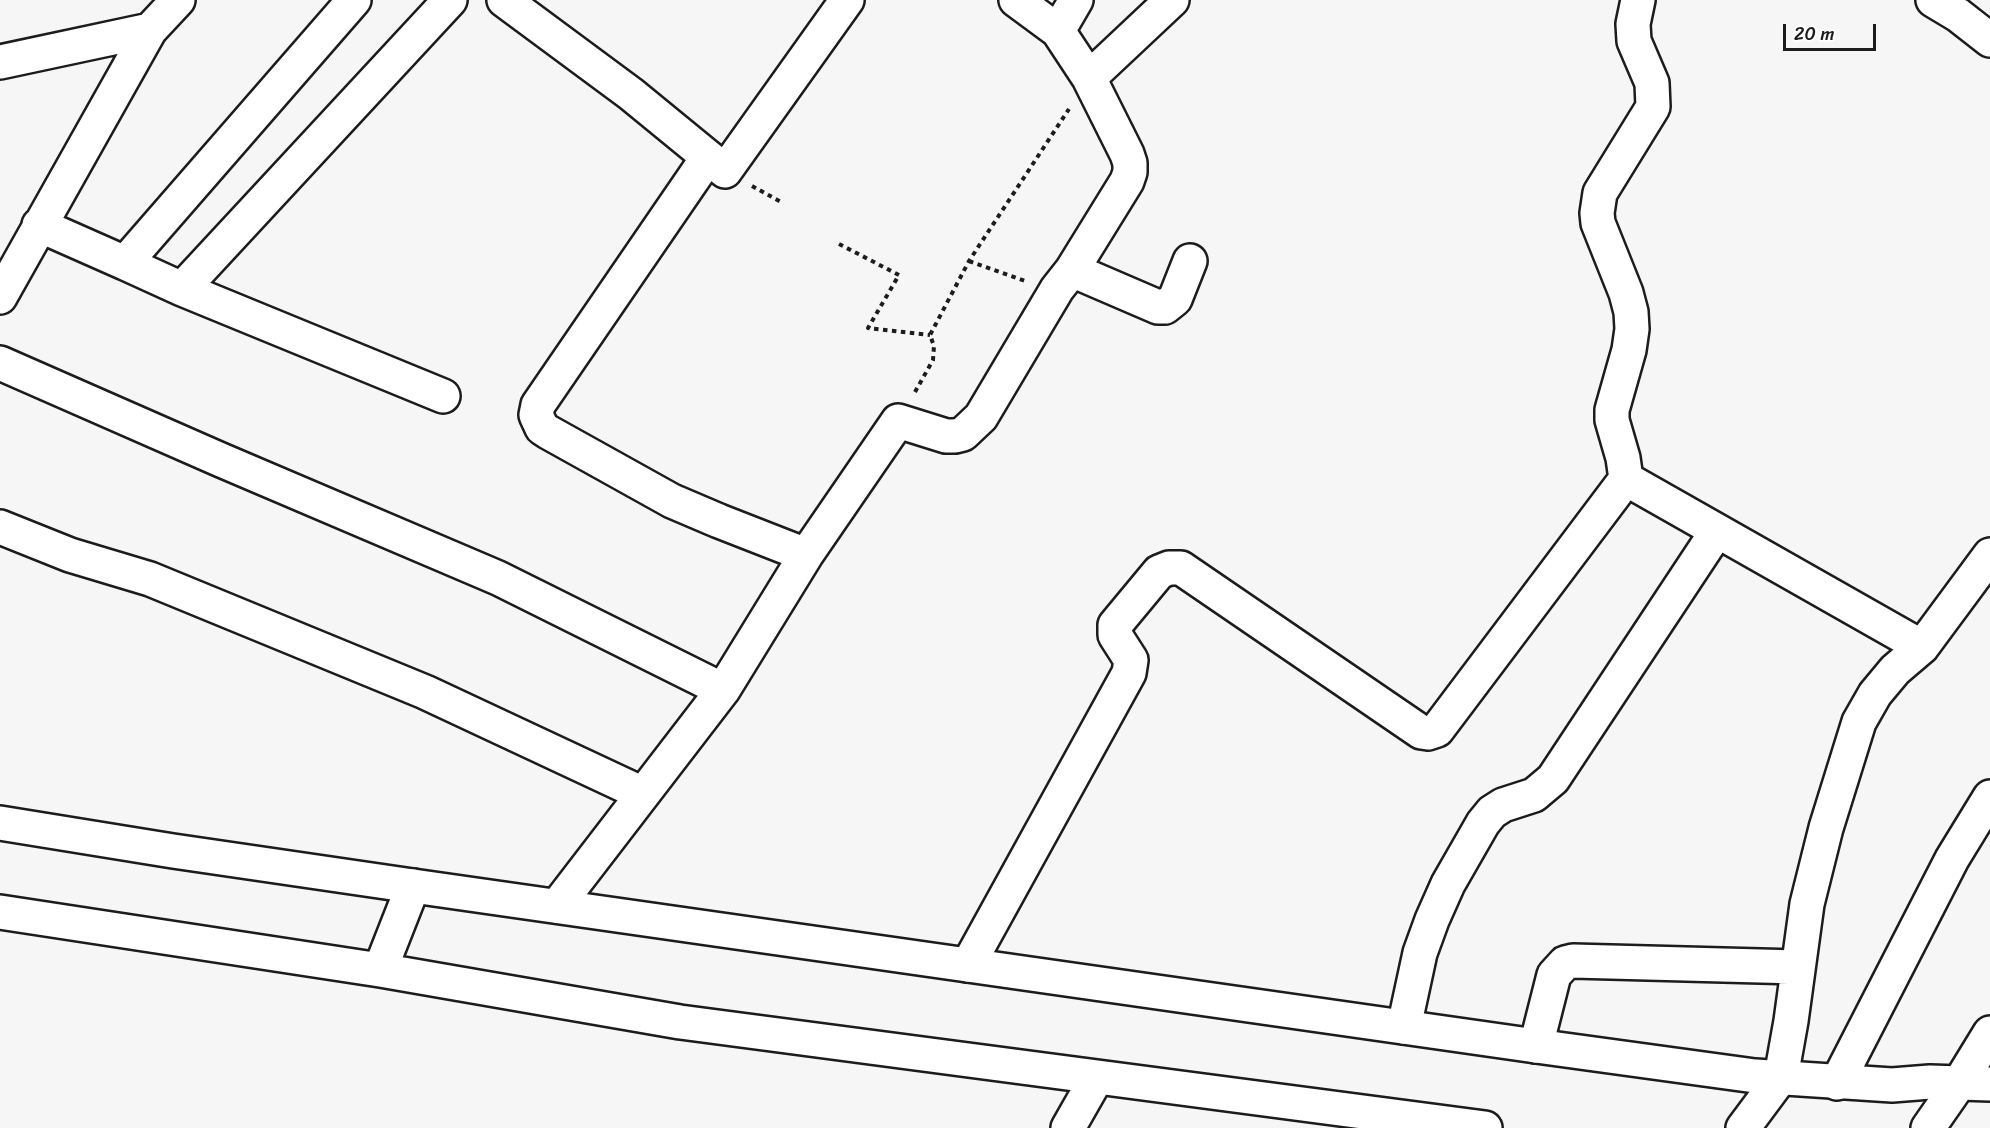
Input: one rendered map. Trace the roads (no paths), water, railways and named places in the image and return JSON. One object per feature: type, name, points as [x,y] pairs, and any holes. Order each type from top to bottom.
[{"type":"street","points":[[0,297],[150,30],[178,0]]},
{"type":"street","points":[[125,263],[354,0]]},
{"type":"street","points":[[182,289],[450,0]]},
{"type":"street","points":[[504,0],[631,94],[725,171],[847,0]]},
{"type":"street","points":[[557,906],[723,690],[806,555],[898,422],[946,436],[963,434],[972,428],[981,417],[1127,181],[1130,171],[1127,154],[1089,78],[1058,31],[1016,0]]},
{"type":"street","points":[[1058,31],[1076,0]]},
{"type":"street","points":[[1089,78],[1172,0]]},
{"type":"street","points":[[968,965],[1129,673],[1131,660],[1115,635],[1115,625],[1159,573],[1168,568],[1181,568],[1421,732],[1428,733],[1437,730],[1626,479],[1626,468],[1611,420],[1629,350],[1632,329],[1631,312],[1598,223],[1597,213],[1600,193],[1653,107],[1652,83],[1634,41],[1633,24],[1638,0]]},
{"type":"street","points":[[1955,5],[1990,40]]},
{"type":"street","points":[[0,62],[150,30]]},
{"type":"street","points":[[708,157],[538,405],[536,415],[542,428],[548,432],[672,501],[806,555]]},
{"type":"street","points":[[39,225],[182,289],[443,396]]},
{"type":"street","points":[[1065,279],[1158,307],[1165,307],[1175,299],[1190,261]]},
{"type":"street","points":[[0,363],[498,578],[723,690]]},
{"type":"street","points":[[1626,479],[1922,647]]},
{"type":"street","points":[[0,527],[70,555],[150,579],[425,692],[643,794]]},
{"type":"street","points":[[1404,1027],[1420,953],[1432,920],[1448,884],[1483,823],[1492,812],[1503,805],[1534,795],[1553,779],[1717,531]]},
{"type":"street","points":[[1743,1128],[1781,1077],[1807,904],[1826,828],[1859,722],[1875,694],[1895,670],[1922,647],[1990,555]]},
{"type":"street","points":[[1837,1083],[1952,859],[1990,796]]},
{"type":"street","points":[[0,823],[413,886],[1755,1076],[1837,1083],[1966,1089],[1990,1106]]},
{"type":"street","points":[[380,970],[413,886]]},
{"type":"street","points":[[0,912],[380,970],[680,1022],[1485,1128]]},
{"type":"street","points":[[1536,1046],[1554,975],[1565,963],[1573,961],[1798,967]]},
{"type":"street","points":[[1928,1128],[1966,1089],[1990,1033]]},
{"type":"street","points":[[1068,1128],[1097,1077]]}]
